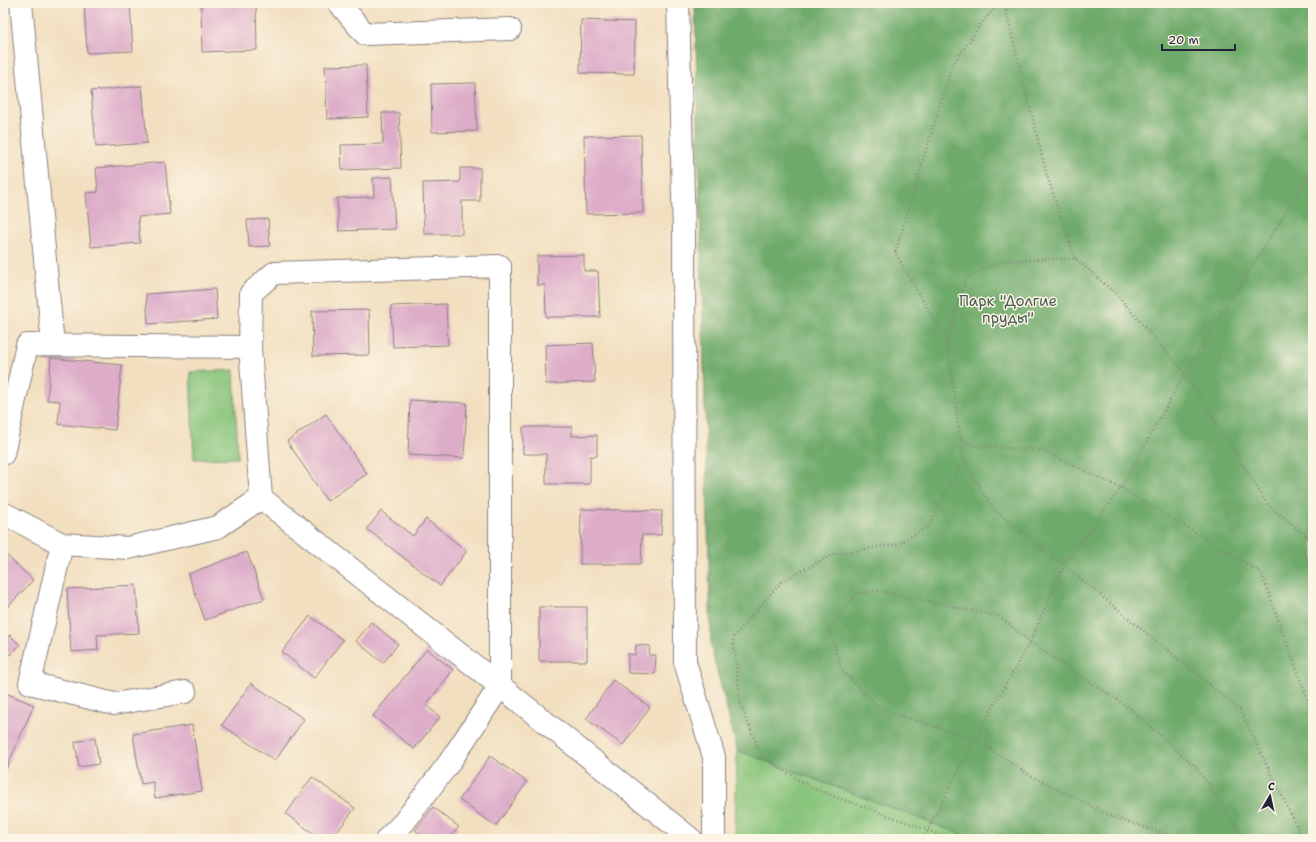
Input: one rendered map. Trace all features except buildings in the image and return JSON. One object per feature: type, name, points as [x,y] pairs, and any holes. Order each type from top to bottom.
[{"type":"street","points":[[21,3],[53,345]]},
{"type":"street","points":[[339,3],[365,34],[510,28]]},
{"type":"street","points":[[678,3],[684,235],[685,662],[714,758],[714,839]]},
{"type":"street","points":[[387,839],[404,822],[449,763],[500,686],[500,266],[274,273],[251,292],[250,347],[261,498],[500,686],[691,839]]},
{"type":"street","points":[[3,454],[27,345],[250,347]]},
{"type":"street","points":[[3,513],[62,544],[128,548],[218,526],[261,498]]},
{"type":"street","points":[[62,544],[30,683],[114,704],[184,692]]},
{"type":"path","points":[[1000,3],[983,21],[952,66],[895,253],[947,342],[963,459],[993,509],[1064,565],[1240,710],[1303,839]]},
{"type":"path","points":[[1004,3],[1047,176],[1075,258],[1116,294],[1184,373],[1268,504],[1313,541]]},
{"type":"path","points":[[924,839],[974,739],[1030,642],[1064,565],[1121,488],[1184,373],[1313,168]]},
{"type":"path","points":[[947,342],[966,278],[1002,261],[1075,258]]},
{"type":"path","points":[[961,439],[976,446],[1042,450],[1121,488],[1261,572],[1307,698],[1313,721]]},
{"type":"path","points":[[947,839],[928,830],[814,789],[762,757],[741,706],[733,638],[782,581],[834,554],[898,544],[929,526],[963,459]]},
{"type":"path","points":[[1182,839],[1114,818],[1031,776],[974,739],[880,709],[841,669],[829,627],[858,593],[879,591],[999,616],[1030,642],[1128,707],[1196,767],[1235,824],[1241,839]]},
{"type":"green space","name":"Парк \"Долгие пруды\"","points":[[695,3],[1313,3],[1313,839],[974,839],[737,750],[711,647]]},
{"type":"green space","points":[[234,370],[238,458],[194,459],[190,372]]},
{"type":"green space","points":[[737,750],[974,839],[735,839]]}]
